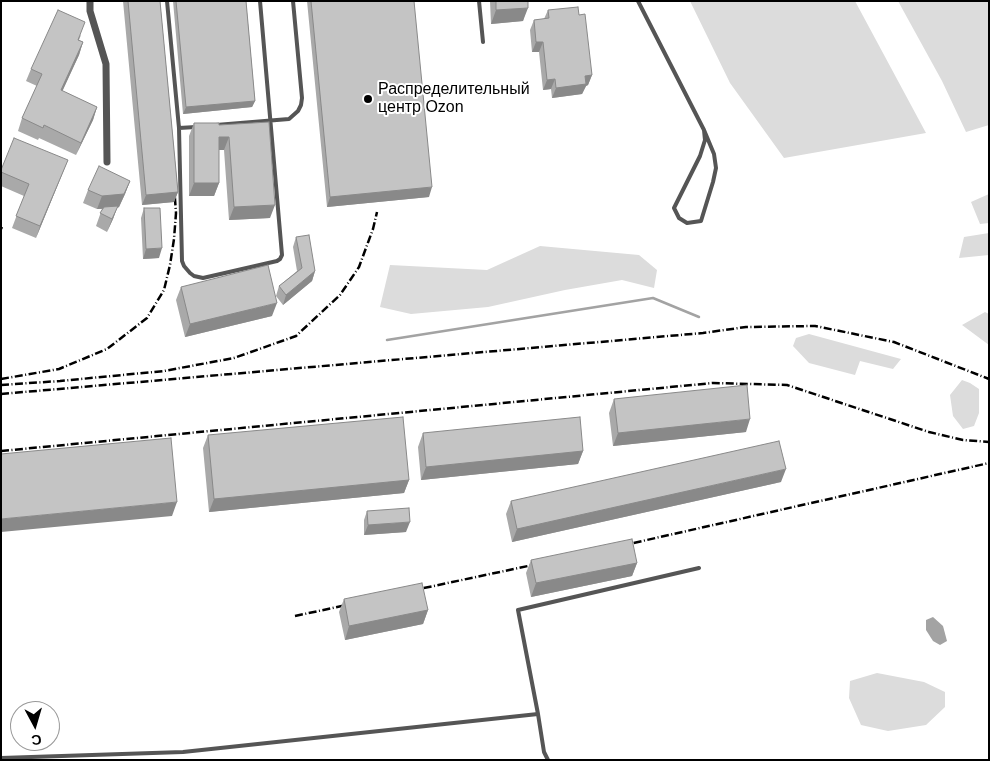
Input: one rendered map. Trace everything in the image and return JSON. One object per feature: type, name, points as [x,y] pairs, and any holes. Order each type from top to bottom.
[{"type":"street","points":[[90,1],[90,12],[106,64],[107,162]]},
{"type":"lane","points":[[167,1],[178,128],[182,261],[190,273],[198,278],[207,278],[277,261],[281,257],[260,1]]},
{"type":"lane","points":[[215,125],[289,118],[298,111],[302,98],[294,1]]},
{"type":"lane","points":[[479,1],[484,42]]},
{"type":"lane","points":[[638,1],[704,130],[714,154],[716,168],[701,221],[687,223],[678,218],[674,208],[700,156],[705,140],[704,130]]},
{"type":"lane","points":[[178,128],[197,127]]},
{"type":"lane","points":[[543,760],[544,752],[538,714],[518,610],[699,568]]},
{"type":"lane","points":[[1,758],[183,752],[538,714]]},
{"type":"lane","points":[[544,752],[548,760]]},
{"type":"shaded area","points":[[690,1],[855,1],[926,133],[784,158],[730,83]]},
{"type":"shaded area","points":[[898,1],[989,1],[989,125],[966,132],[942,81]]},
{"type":"shaded area","points":[[989,194],[989,223],[980,224],[971,202]]},
{"type":"shaded area","points":[[989,233],[989,255],[959,258],[964,237]]},
{"type":"shaded area","points":[[540,246],[639,255],[657,270],[654,288],[622,280],[488,307],[411,314],[380,307],[390,265],[487,270]]},
{"type":"shaded area","points":[[985,312],[989,314],[989,345],[962,325]]},
{"type":"shaded area","points":[[809,334],[901,359],[893,369],[860,361],[855,375],[809,363],[793,346],[796,338]]},
{"type":"shaded area","points":[[962,380],[979,389],[979,413],[974,426],[963,429],[953,416],[950,395]]},
{"type":"shaded area","points":[[933,617],[943,626],[947,641],[940,645],[933,641],[926,630],[926,620]]},
{"type":"shaded area","points":[[877,673],[924,682],[945,692],[945,707],[926,725],[888,731],[861,725],[849,698],[850,681]]},
{"type":"building","points":[[128,1],[160,1],[178,192],[146,195]]},
{"type":"building","points":[[176,1],[246,1],[255,101],[186,107]]},
{"type":"building","name":"Распределительный центр Ozon","points":[[311,1],[414,1],[432,187],[330,197]]},
{"type":"building","points":[[496,1],[528,1],[528,8],[496,10]]},
{"type":"building","points":[[578,7],[579,15],[585,14],[592,75],[585,76],[586,84],[556,88],[555,79],[547,80],[543,42],[536,42],[534,20],[549,18],[548,10]]},
{"type":"building","points":[[58,10],[85,22],[78,40],[83,42],[61,90],[97,107],[81,143],[44,125],[43,128],[22,118],[42,74],[31,69]]},
{"type":"building","points":[[269,122],[275,205],[234,207],[229,137],[219,137],[219,183],[194,183],[194,123],[219,123],[219,125]]},
{"type":"building","points":[[14,138],[68,160],[40,226],[16,216],[29,184],[1,172]]},
{"type":"building","points":[[99,166],[130,181],[124,194],[102,196],[88,190]]},
{"type":"building","points":[[118,206],[112,219],[100,213],[104,207]]},
{"type":"building","points":[[144,208],[160,208],[162,248],[146,249]]},
{"type":"building","points":[[309,235],[315,271],[286,295],[279,286],[302,268],[296,237]]},
{"type":"building","points":[[268,265],[277,303],[190,324],[181,287]]},
{"type":"building","points":[[747,385],[750,419],[618,433],[614,399]]},
{"type":"building","points":[[403,417],[409,480],[214,499],[208,435]]},
{"type":"building","points":[[580,417],[583,451],[426,467],[423,433]]},
{"type":"building","points":[[171,438],[177,502],[1,519],[1,454]]},
{"type":"building","points":[[779,441],[786,469],[517,529],[511,501]]},
{"type":"building","points":[[409,508],[410,522],[368,525],[367,511]]},
{"type":"building","points":[[632,539],[637,563],[536,583],[531,560]]},
{"type":"building","points":[[422,583],[428,610],[349,626],[344,599]]},
{"type":"waterway","points":[[387,340],[653,298],[699,317]]},
{"type":"railway","points":[[1,379],[59,369],[107,349],[147,318],[164,290],[170,265],[176,213],[174,185]]},
{"type":"railway","points":[[1,385],[164,371],[234,358],[296,336],[340,295],[359,267],[377,212]]},
{"type":"railway","points":[[1,394],[703,333],[746,327],[815,326],[894,342],[989,379]]},
{"type":"railway","points":[[1,451],[713,383],[787,385],[929,432],[963,440],[989,442]]},
{"type":"railway","points":[[620,546],[989,463]]},
{"type":"railway","points":[[410,591],[542,563]]},
{"type":"railway","points":[[295,616],[356,603]]},
{"type":"place","name":"Распределительный центр Ozon","points":[[368,99]]}]
